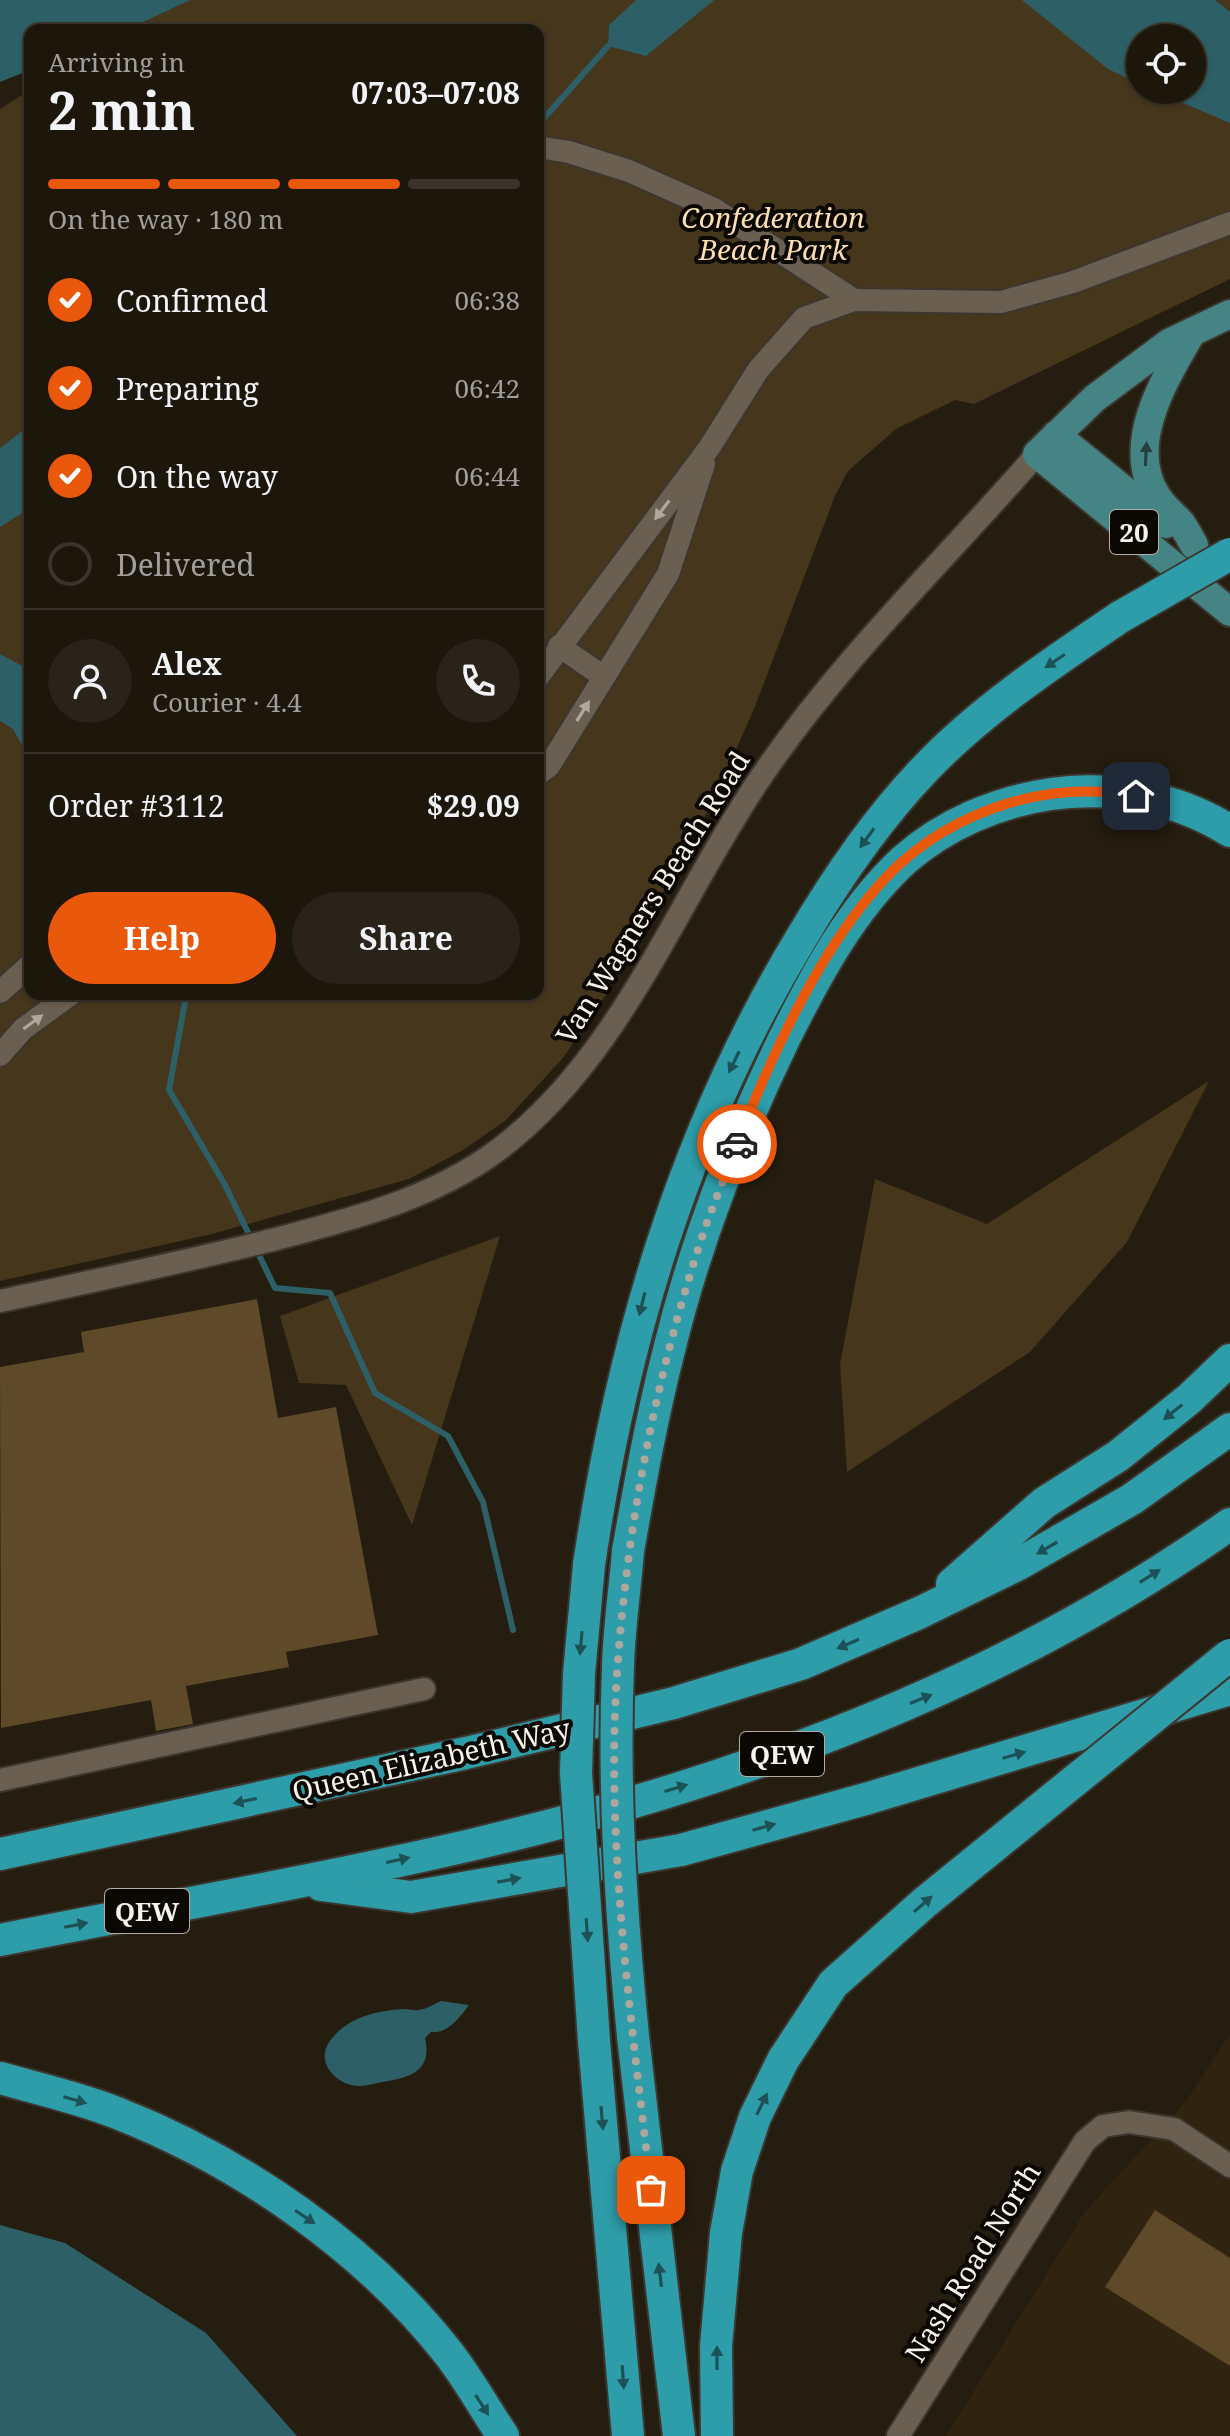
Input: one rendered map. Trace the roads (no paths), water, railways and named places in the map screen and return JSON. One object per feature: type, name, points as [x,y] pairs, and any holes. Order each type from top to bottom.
[{"type":"highway","points":[[628,2436],[594,2041],[576,1773],[579,1674],[589,1565],[603,1472],[645,1294],[673,1207],[717,1099],[772,985],[821,904],[870,833],[925,769],[965,731],[1041,671],[1120,617],[1230,554]]},
{"type":"highway","points":[[679,2436],[620,1899],[616,1774],[618,1663],[628,1551],[648,1443],[669,1347],[705,1228],[752,1104],[804,999],[846,928],[874,891],[906,859],[977,813],[1024,798],[1065,792],[1108,791],[1163,802],[1213,820],[1230,831]]},
{"type":"highway","points":[[919,1613],[1044,1503],[1118,1456],[1189,1399],[1230,1360]]},
{"type":"highway","name":"Queen Elizabeth Way","points":[[0,1854],[466,1753],[674,1703],[801,1664],[919,1613],[1019,1564],[1120,1506],[1230,1429]]},
{"type":"highway","name":"QEW","points":[[0,1940],[472,1845],[644,1798],[781,1755],[934,1694],[1070,1625],[1230,1524]]},
{"type":"highway","points":[[717,2436],[716,2346],[726,2233],[737,2171],[755,2117],[783,2060],[833,1984],[924,1903],[1230,1655]]},
{"type":"highway","points":[[294,1881],[411,1897],[681,1850],[884,1793],[1230,1689]]},
{"type":"highway","points":[[0,2078],[115,2112],[211,2155],[328,2233],[396,2295],[450,2355],[503,2436]]},
{"type":"main road","points":[[1046,444],[1095,398],[1169,343],[1230,314]]},
{"type":"main road","points":[[1193,331],[1164,380],[1148,420],[1145,470],[1156,496],[1183,526],[1194,545]]},
{"type":"main road","name":"20","points":[[1046,444],[1194,545],[1230,574]]},
{"type":"main road","name":"20","points":[[1046,444],[1230,612]]},
{"type":"street","points":[[544,148],[569,152],[629,171],[714,209],[854,300]]},
{"type":"street","points":[[544,668],[709,448],[758,370],[804,318],[854,300],[1001,302],[1073,282],[1230,223]]},
{"type":"street","name":"Van Wagners Beach Road","points":[[0,1301],[235,1249],[360,1217],[437,1186],[498,1150],[569,1085],[643,977],[724,836],[803,718],[918,582],[1046,444]]},
{"type":"street","points":[[544,770],[668,574],[709,448]]},
{"type":"street","points":[[559,646],[604,677]]},
{"type":"street","points":[[0,992],[24,970]]},
{"type":"street","points":[[0,1055],[23,1029],[63,1000]]},
{"type":"street","points":[[0,1780],[424,1689]]},
{"type":"street","name":"Nash Road North","points":[[898,2436],[1085,2141],[1103,2126],[1129,2122],[1174,2129],[1230,2166]]},
{"type":"water","points":[[0,0],[190,0],[139,24],[24,24],[24,72],[0,82]]},
{"type":"water","points":[[636,0],[714,0],[646,56],[608,46],[609,25]]},
{"type":"water","points":[[1022,0],[1215,0],[1230,12],[1230,123],[1186,104],[1206,104],[1206,24],[1126,24],[1126,77],[1108,69]]},
{"type":"water","points":[[24,430],[24,512],[0,527],[0,448]]},
{"type":"water","points":[[0,654],[24,667],[24,749],[13,729],[0,721]]},
{"type":"water","points":[[441,2001],[469,2005],[448,2028],[431,2032],[425,2038],[425,2060],[415,2072],[398,2079],[359,2086],[343,2082],[330,2071],[326,2064],[326,2049],[345,2026],[374,2013],[421,2010]]},
{"type":"water","points":[[0,2225],[65,2243],[206,2333],[297,2436],[0,2436]]},
{"type":"waterway","points":[[544,118],[608,46]]},
{"type":"waterway","points":[[184,1000],[169,1090],[225,1185],[275,1288],[330,1293],[375,1393],[448,1436],[483,1502],[513,1630]]},
{"type":"park label","name":"Confederation Beach Park","points":[[773,233]]}]
